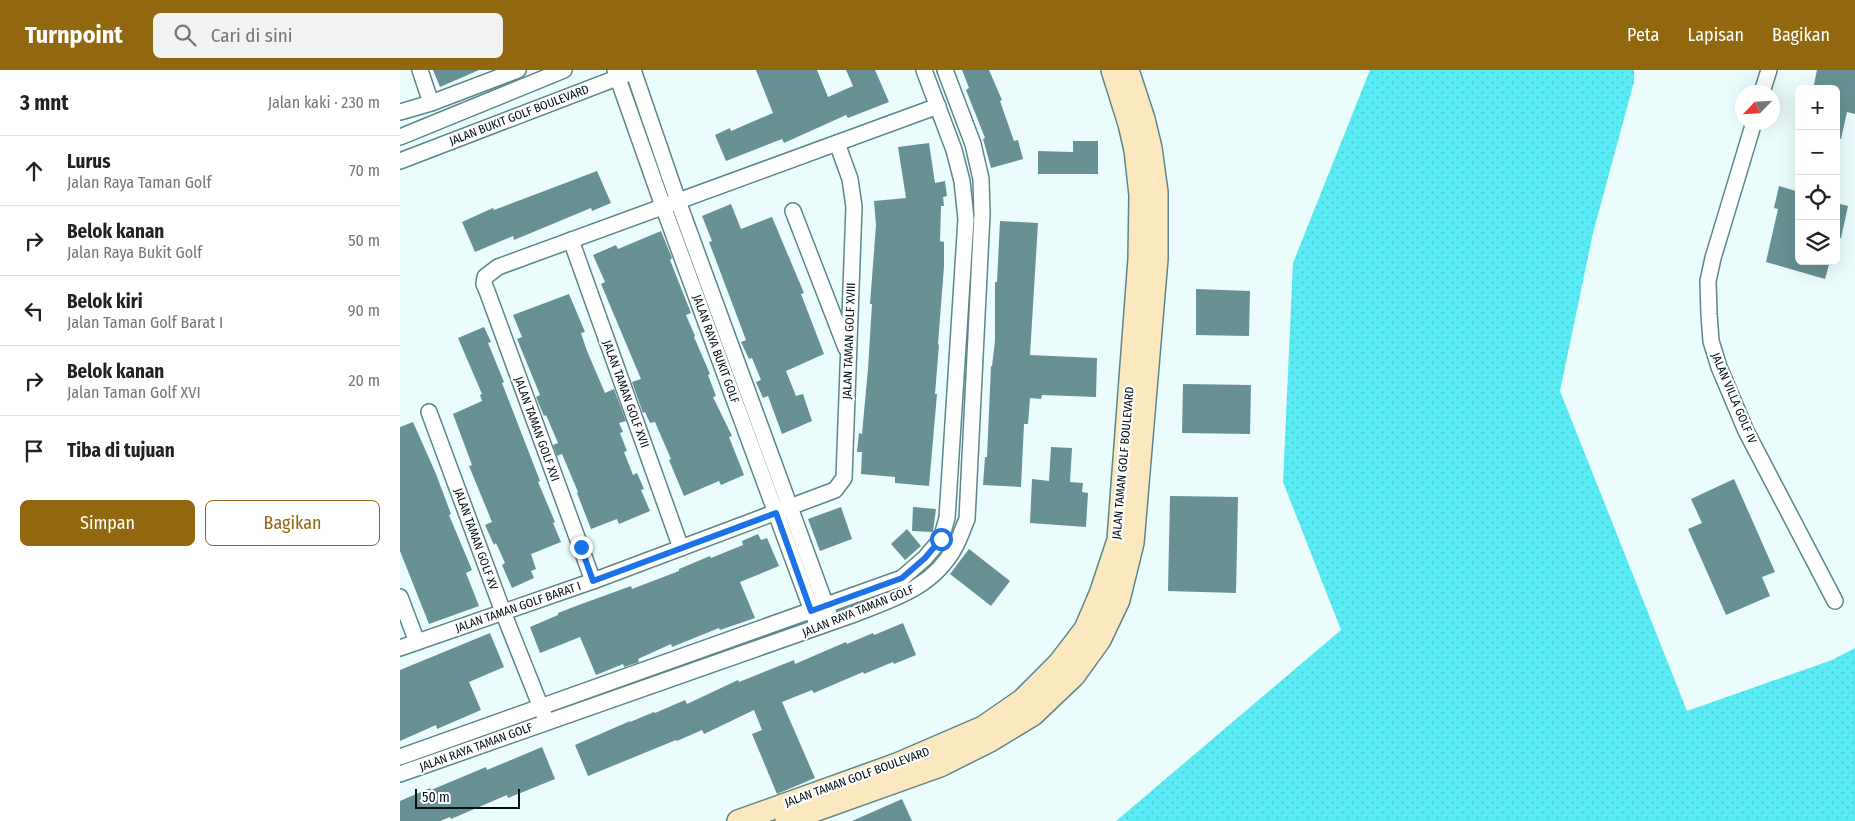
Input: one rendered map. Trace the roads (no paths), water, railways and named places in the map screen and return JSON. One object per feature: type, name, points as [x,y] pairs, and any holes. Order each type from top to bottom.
[{"type":"street","points":[[420,70],[431,103]]},
{"type":"street","points":[[400,112],[431,103],[517,70]]},
{"type":"street","name":"JALAN BUKIT GOLF BOULEVARD","points":[[400,137],[564,70]]},
{"type":"street","name":"JALAN RAYA TAMAN GOLF","points":[[400,757],[902,578],[925,558],[941,539],[947,518],[966,220],[962,182],[954,150],[924,70]]},
{"type":"street","name":"JALAN RAYA TAMAN GOLF","points":[[400,774],[818,628],[914,590],[939,570],[955,548],[967,519],[981,224],[980,179],[973,144],[945,70]]},
{"type":"street","name":"JALAN TAMAN GOLF BOULEVARD","points":[[786,821],[900,772],[983,727],[1022,700],[1059,664],[1085,629],[1100,594],[1118,540],[1139,259],[1140,195],[1134,141],[1112,70]]},
{"type":"street","name":"JALAN TAMAN GOLF BOULEVARD","points":[[738,821],[900,772],[949,762],[990,742],[1033,714],[1074,676],[1100,640],[1119,600],[1133,543],[1157,259],[1157,192],[1151,148],[1128,70]]},
{"type":"street","points":[[1764,85],[1768,70]]},
{"type":"street","name":"JALAN BUKIT GOLF BOULEVARD","points":[[400,161],[617,73],[635,71]]},
{"type":"street","name":"JALAN RAYA BUKIT GOLF","points":[[635,71],[671,204]]},
{"type":"street","name":"JALAN RAYA BUKIT GOLF","points":[[617,73],[671,204],[783,510],[832,622]]},
{"type":"street","points":[[571,240],[837,143],[936,102],[953,92]]},
{"type":"street","name":"JALAN VILLA GOLF IV","points":[[1752,130],[1713,258],[1708,281],[1711,341],[1719,367],[1746,431],[1835,600]]},
{"type":"street","name":"JALAN TAMAN GOLF XVIII","points":[[783,510],[835,490],[844,478],[854,206],[850,179],[837,143]]},
{"type":"street","points":[[794,212],[848,355]]},
{"type":"street","name":"JALAN TAMAN GOLF XVI","points":[[571,240],[498,267],[485,277],[484,284],[593,581]]},
{"type":"street","name":"JALAN TAMAN GOLF XVII","points":[[571,240],[681,548]]},
{"type":"street","name":"JALAN TAMAN GOLF XV","points":[[429,412],[546,722]]},
{"type":"street","name":"JALAN RAYA BUKIT GOLF","points":[[783,510],[811,611],[818,628]]},
{"type":"street","name":"JALAN TAMAN GOLF BARAT I","points":[[400,648],[593,581],[783,510]]},
{"type":"street","points":[[400,597],[417,642]]}]
